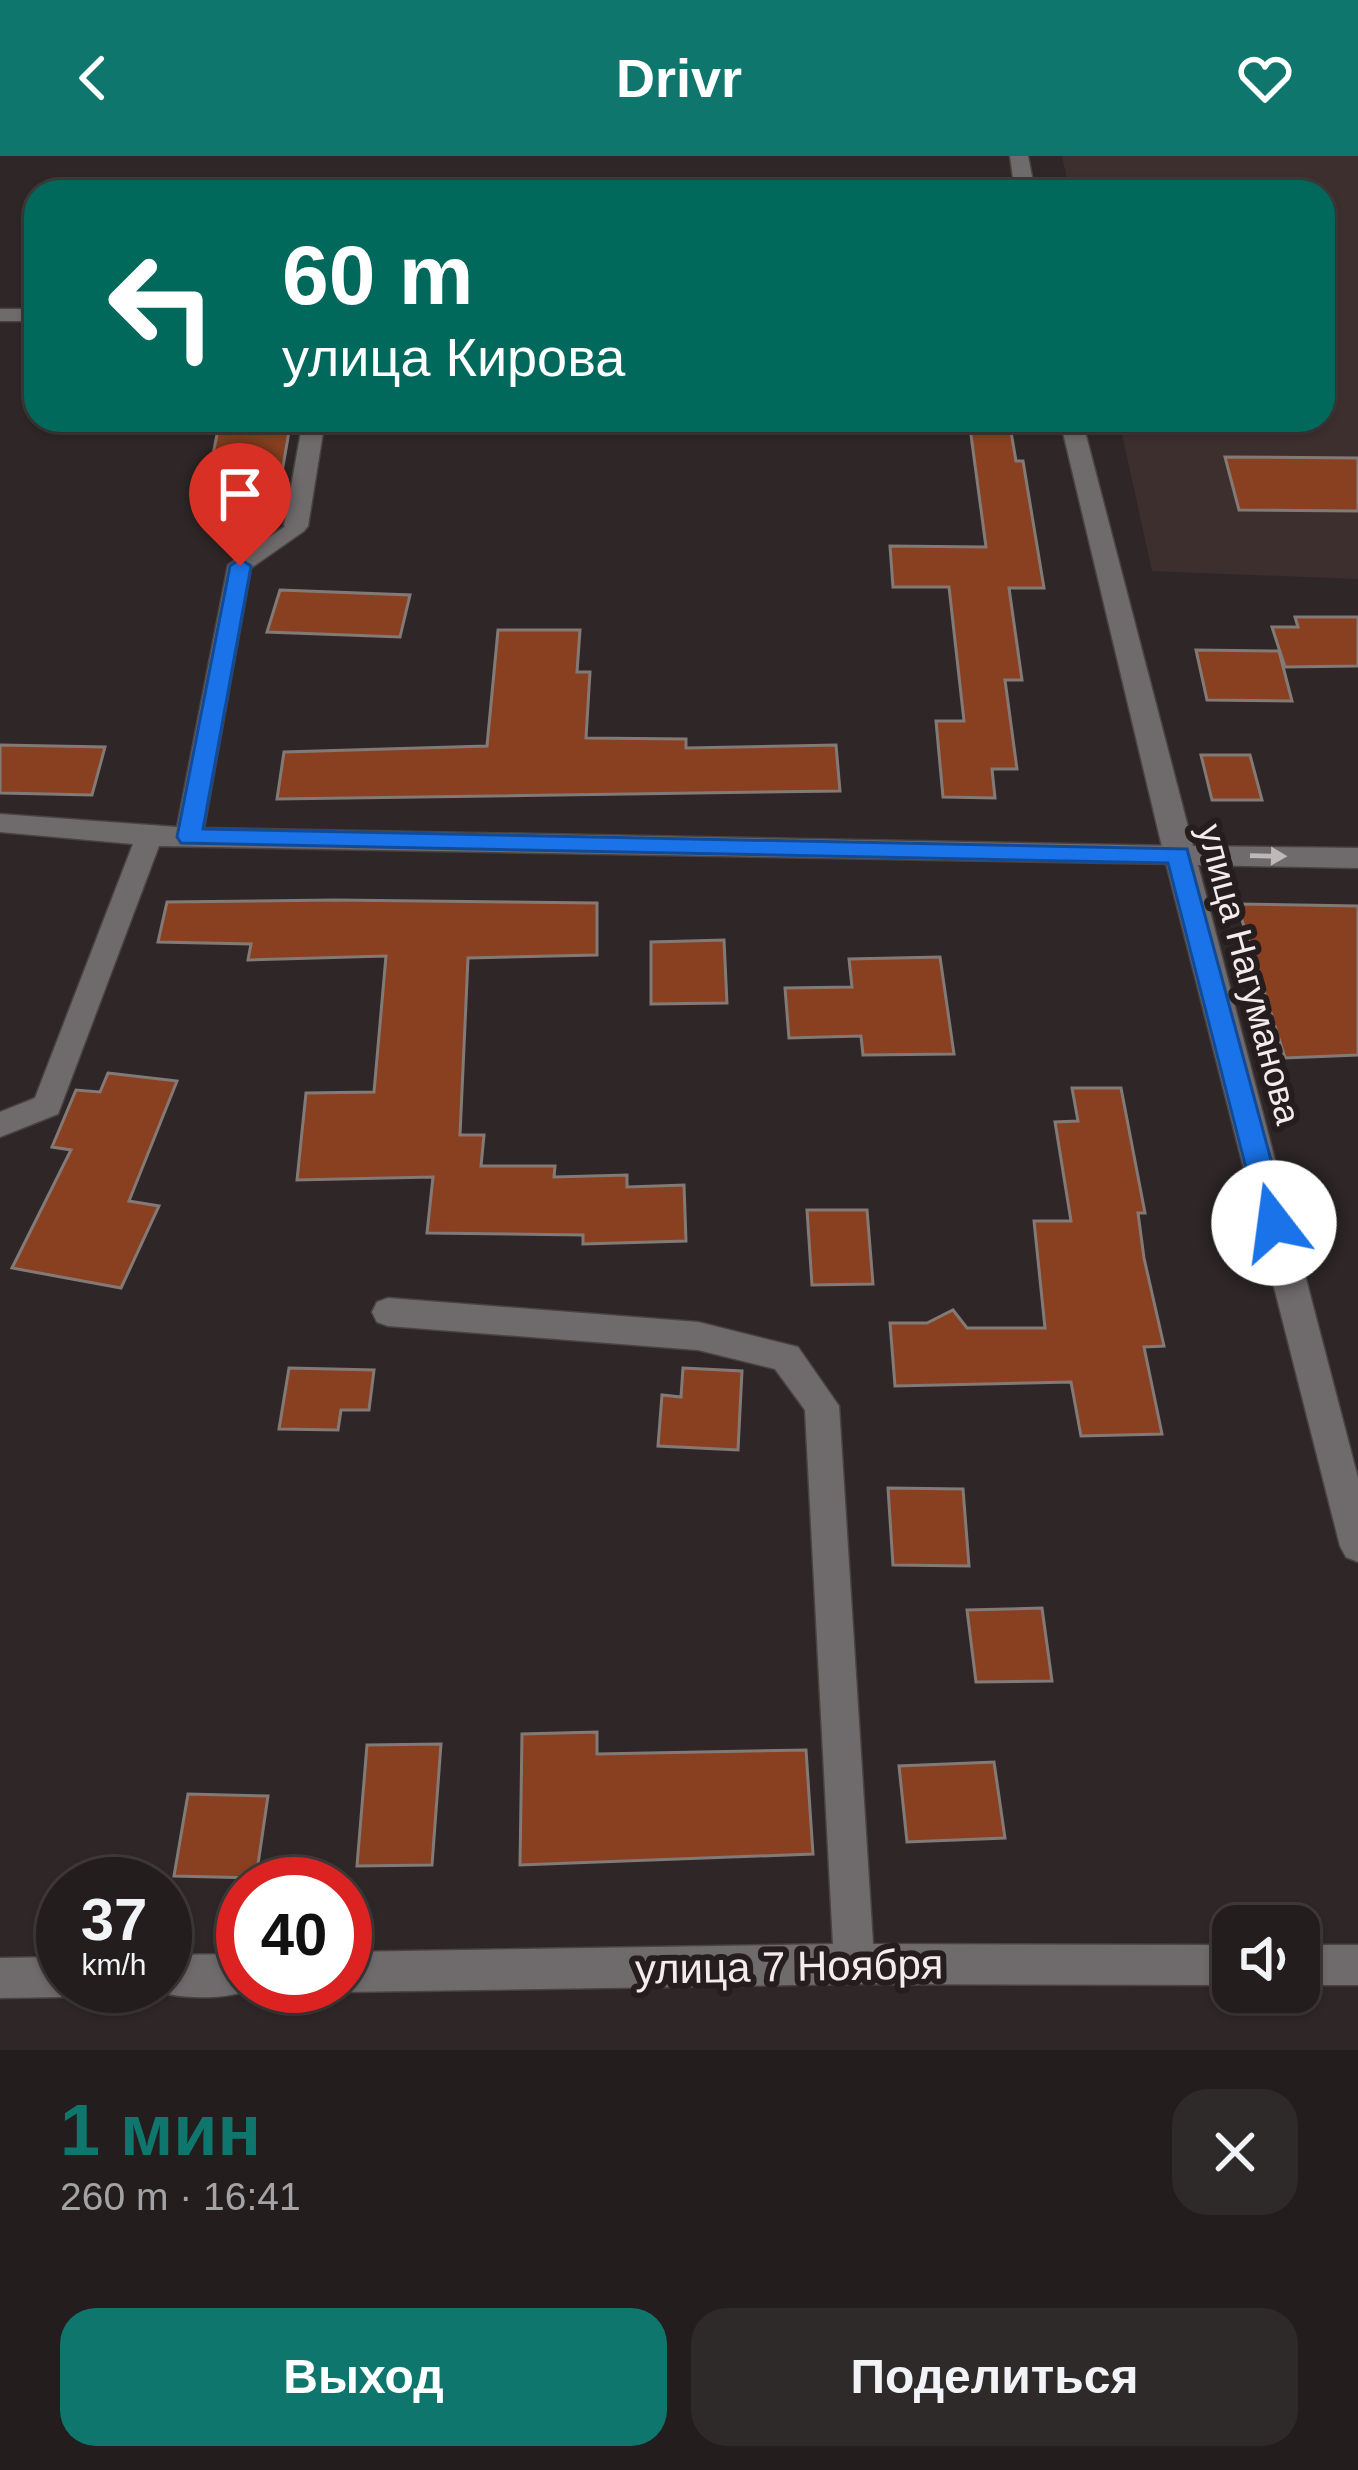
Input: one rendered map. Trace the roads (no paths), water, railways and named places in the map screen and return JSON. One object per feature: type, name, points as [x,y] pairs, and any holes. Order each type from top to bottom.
[{"type":"street","points":[[189,837],[240,566],[296,526],[312,432]]},
{"type":"street","name":"улица Нагуманова","points":[[1074,432],[1178,855],[1358,1546]]},
{"type":"street","points":[[0,823],[149,836],[1358,858]]},
{"type":"street","points":[[0,1125],[47,1106],[149,836]]},
{"type":"street","points":[[388,1312],[698,1336],[786,1358],[822,1406],[854,1964]]},
{"type":"street","name":"улица 7 Ноября","points":[[372,1972],[854,1964],[1212,1965]]},
{"type":"street","points":[[1320,1965],[1358,1965]]},
{"type":"street","points":[[0,1978],[36,1977]]}]
